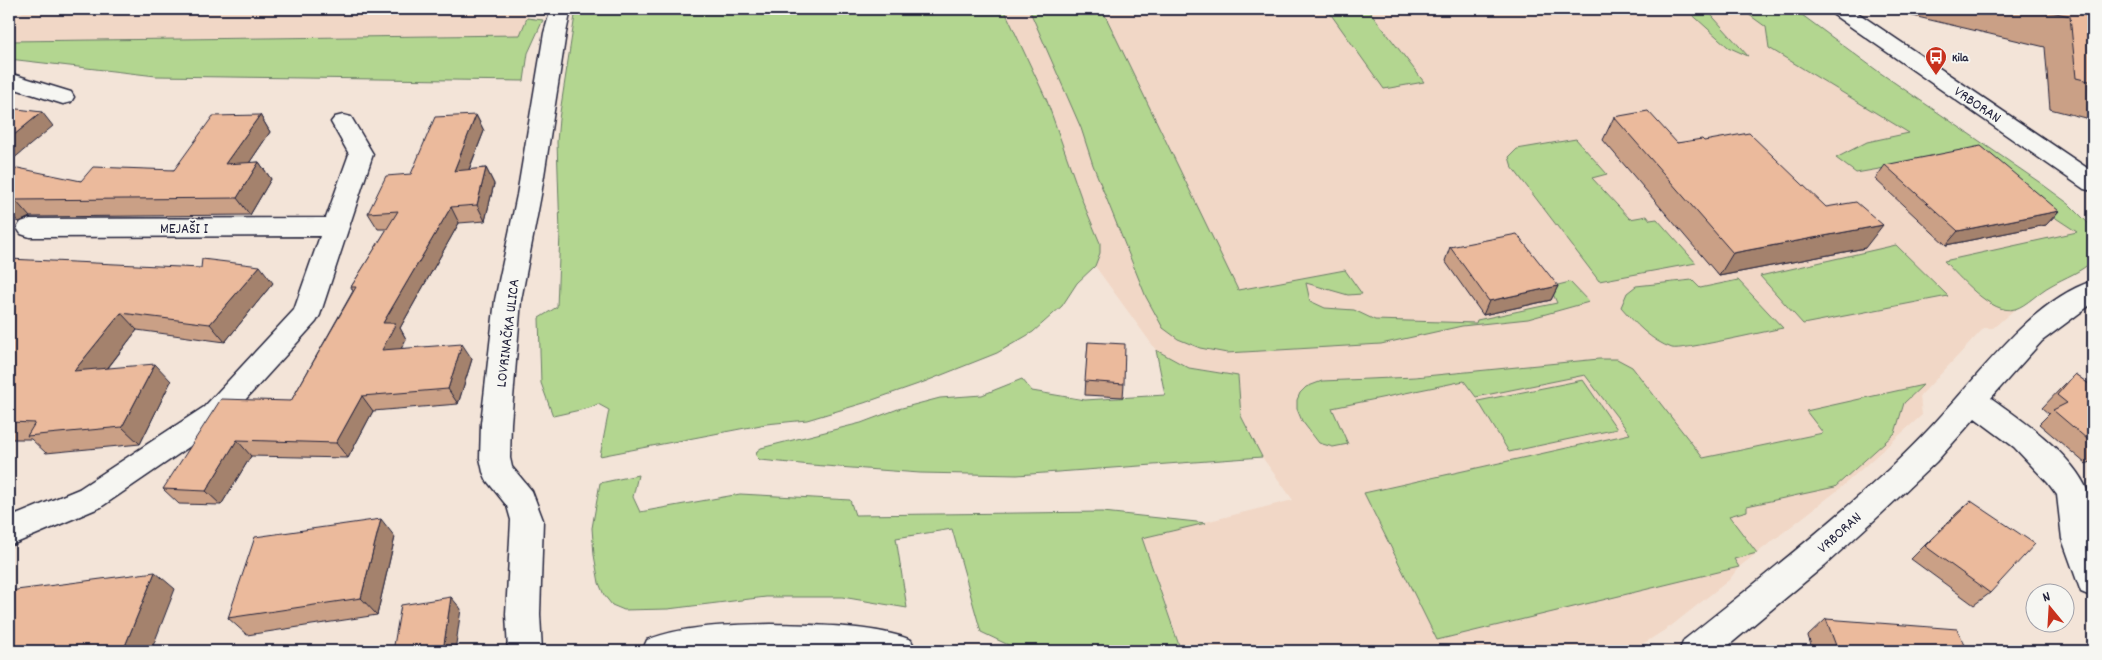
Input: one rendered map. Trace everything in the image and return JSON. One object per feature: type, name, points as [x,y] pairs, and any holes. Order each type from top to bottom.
[{"type":"street","name":"LOVRINAČKA ULICA","points":[[525,651],[523,614],[527,520],[522,500],[498,472],[495,458],[496,432],[508,300],[529,195],[555,33],[561,9]]},
{"type":"street","name":"VRBORAN","points":[[1838,9],[2093,183]]},
{"type":"street","points":[[9,80],[62,97]]},
{"type":"street","points":[[9,532],[90,498],[214,415],[306,314],[361,154],[343,122]]},
{"type":"street","name":"MEJAŠI I","points":[[30,228],[337,227]]},
{"type":"street","name":"VRBORAN","points":[[1696,651],[1796,570],[1904,474],[1949,430],[2016,350],[2068,306],[2093,291]]},
{"type":"street","points":[[1973,401],[2025,438],[2059,474],[2072,492],[2078,539],[2093,582]]},
{"type":"street","points":[[659,651],[677,647],[748,640],[821,642],[899,651]]},
{"type":"shaded area","points":[[26,9],[531,9],[520,35],[9,41],[9,24]]},
{"type":"shaded area","points":[[1004,9],[1748,9],[1960,154],[2093,242],[2093,260],[2087,267],[2049,287],[2014,310],[1993,328],[1984,328],[1920,396],[1922,415],[1838,490],[1739,567],[1729,580],[1671,626],[1632,651],[1182,651],[1142,538],[1293,500],[1262,457],[1241,416],[1238,376],[1189,368],[1156,350],[1095,266],[1100,253],[1100,243],[1082,200],[1047,101]]},
{"type":"green space","points":[[576,9],[1004,9],[1047,101],[1082,200],[1100,243],[1100,253],[1095,266],[1077,283],[1062,306],[1033,332],[997,353],[924,382],[807,420],[766,424],[600,456],[609,410],[598,404],[589,408],[553,416],[541,383],[539,318],[557,307],[560,233],[557,142]]},
{"type":"green space","points":[[1029,9],[1102,9],[1238,290],[1345,270],[1362,294],[1348,295],[1306,283],[1310,301],[1325,308],[1354,310],[1375,320],[1476,323],[1477,320],[1557,303],[1550,287],[1570,282],[1589,302],[1528,319],[1462,326],[1381,344],[1227,353],[1200,348],[1178,339],[1163,328],[1146,297],[1093,165],[1081,128]]},
{"type":"green space","points":[[1327,9],[1368,9],[1424,82],[1384,89]]},
{"type":"green space","points":[[1686,9],[1706,9],[1748,56],[1728,47]]},
{"type":"green space","points":[[1741,9],[1794,9],[1879,72],[2042,184],[2069,204],[2088,223],[2093,232],[2093,260],[2084,268],[2046,288],[2024,305],[2015,309],[2006,310],[1986,301],[1944,261],[2077,232],[1960,155],[1856,173],[1836,158],[1867,142],[1909,133],[1769,48],[1766,27]]},
{"type":"green space","points":[[527,18],[543,20],[528,53],[524,81],[156,76],[9,59],[9,41],[520,35]]},
{"type":"green space","points":[[1576,139],[1607,174],[1592,178],[1630,219],[1647,216],[1650,220],[1657,219],[1696,263],[1599,281],[1512,167],[1509,157],[1517,149]]},
{"type":"green space","points":[[1896,245],[1948,296],[1803,324],[1760,276]]},
{"type":"green space","points":[[1692,280],[1700,288],[1738,280],[1783,328],[1706,344],[1672,348],[1650,336],[1621,307],[1627,293],[1636,286]]},
{"type":"green space","points":[[1156,350],[1189,368],[1238,376],[1241,416],[1262,457],[1017,475],[920,473],[760,460],[756,456],[757,451],[761,448],[861,423],[898,409],[940,398],[982,395],[1022,379],[1032,391],[1085,400],[1165,395]]},
{"type":"green space","points":[[1599,359],[1617,359],[1632,367],[1703,458],[1823,433],[1806,411],[1923,385],[1904,403],[1895,433],[1835,487],[1747,506],[1747,511],[1729,516],[1757,553],[1734,559],[1739,567],[1437,640],[1364,493],[1630,434],[1585,375],[1476,397],[1464,381],[1332,408],[1348,444],[1333,447],[1319,443],[1302,421],[1297,409],[1297,400],[1300,393],[1306,387],[1322,381],[1415,377]]},
{"type":"green space","points":[[1583,380],[1617,429],[1509,452],[1478,401]]},
{"type":"green space","points":[[638,475],[633,497],[640,512],[740,494],[850,500],[855,515],[1103,512],[1206,523],[1142,538],[1181,651],[1021,651],[981,632],[952,529],[896,538],[907,608],[842,597],[766,597],[668,609],[624,610],[612,605],[604,595],[599,583],[592,528],[600,483]]},
{"type":"building","points":[[2037,9],[2093,9],[2093,82],[2076,78],[2070,16]]},
{"type":"building","points":[[9,108],[42,112],[9,139]]},
{"type":"building","points":[[1648,111],[1677,143],[1702,139],[1704,141],[1749,133],[1826,207],[1856,202],[1883,225],[1733,253],[1614,117]]},
{"type":"building","points":[[260,115],[225,164],[259,162],[237,198],[15,200],[9,203],[9,175],[18,168],[81,181],[93,167],[174,170],[213,116]]},
{"type":"building","points":[[476,115],[454,171],[486,168],[477,205],[451,207],[383,323],[396,323],[382,350],[462,344],[448,389],[362,396],[336,443],[237,440],[206,491],[163,489],[221,399],[291,401],[356,287],[351,287],[398,211],[368,213],[386,176],[411,174],[435,117]]},
{"type":"building","points":[[1981,146],[2059,211],[1958,231],[1885,165]]},
{"type":"building","points":[[1517,234],[1558,286],[1489,301],[1450,247]]},
{"type":"building","points":[[9,259],[201,268],[202,259],[260,266],[210,324],[121,313],[74,371],[155,364],[122,427],[27,436],[35,423],[9,422]]},
{"type":"building","points":[[1088,342],[1125,344],[1124,384],[1085,381]]},
{"type":"building","points":[[2075,374],[2093,387],[2093,444],[2053,410],[2067,403],[2057,395]]},
{"type":"building","points":[[1971,501],[2035,544],[1990,593],[1925,546]]},
{"type":"building","points":[[381,519],[361,598],[228,618],[255,537]]},
{"type":"building","points":[[155,572],[123,651],[9,651],[9,591]]},
{"type":"building","points":[[451,597],[443,651],[393,651],[401,605]]},
{"type":"building","points":[[1826,619],[1957,629],[1968,651],[1838,651]]},
{"type":"place","name":"Kila","points":[[1936,76]]}]
